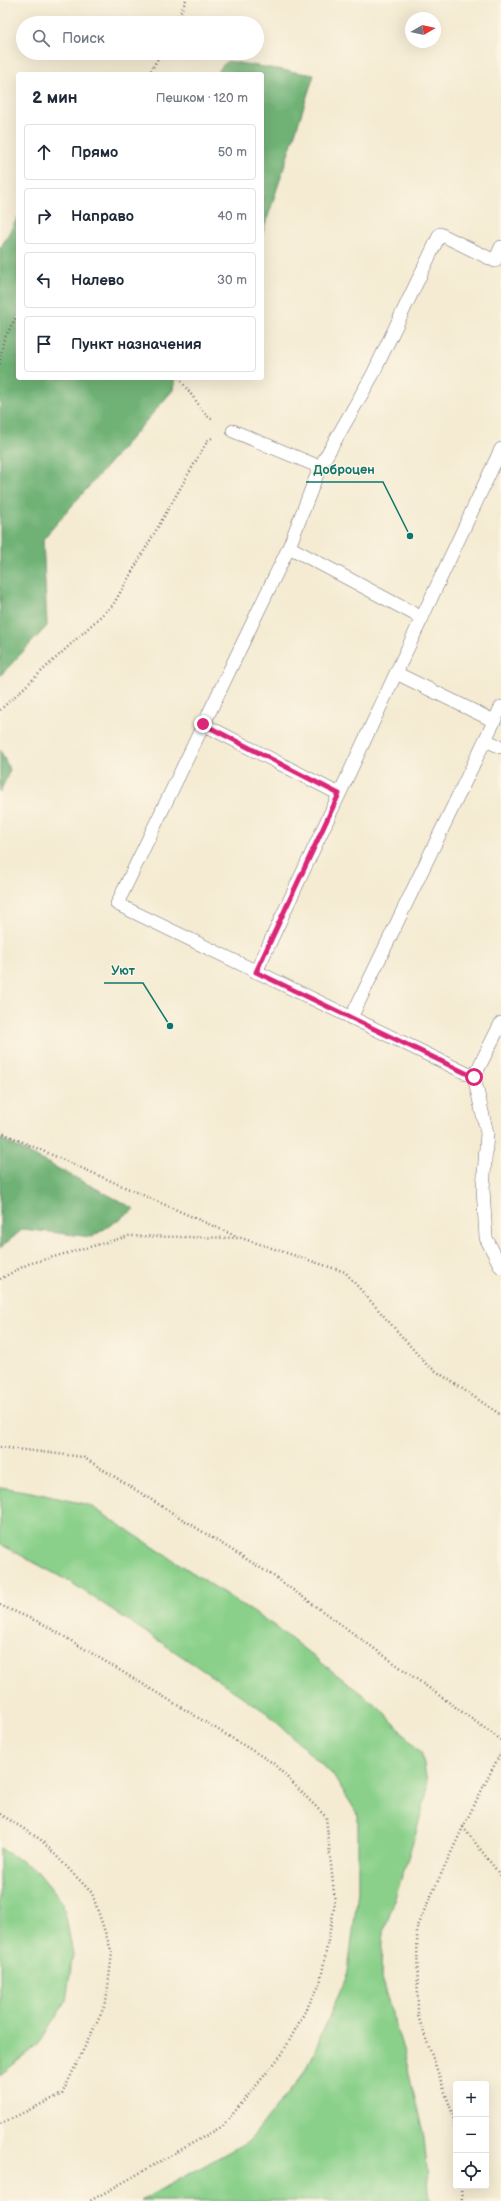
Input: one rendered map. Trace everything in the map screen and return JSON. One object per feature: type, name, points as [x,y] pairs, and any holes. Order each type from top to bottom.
[{"type":"lane","points":[[474,1077],[117,904],[289,548],[320,467],[372,376],[440,234],[495,260],[501,247]]},
{"type":"lane","points":[[233,431],[320,467]]},
{"type":"lane","points":[[256,972],[422,618],[497,467],[501,449]]},
{"type":"lane","points":[[289,548],[422,618]]},
{"type":"lane","points":[[396,673],[494,721]]},
{"type":"lane","points":[[351,1018],[501,707]]},
{"type":"lane","points":[[203,724],[339,794]]},
{"type":"lane","points":[[486,740],[501,747]]},
{"type":"lane","points":[[501,1023],[474,1077],[487,1133],[483,1189],[486,1238],[501,1267]]},
{"type":"path","points":[[179,16],[186,0]]},
{"type":"path","points":[[150,72],[156,60]]},
{"type":"path","points":[[0,364],[3,341],[16,318]]},
{"type":"path","points":[[181,380],[207,416],[233,431]]},
{"type":"path","points":[[0,710],[113,605],[208,440],[233,431]]},
{"type":"path","points":[[0,1132],[241,1238],[345,1272],[427,1365],[501,1415]]},
{"type":"path","points":[[0,1279],[28,1264],[129,1236],[241,1238]]},
{"type":"path","points":[[0,1447],[83,1457],[275,1577],[501,1740]]},
{"type":"path","points":[[0,1605],[45,1625],[273,1763],[326,1817],[335,1903],[334,1910],[320,1984],[282,2054],[223,2126],[90,2201]]},
{"type":"path","points":[[453,2117],[418,2016],[417,1926],[463,1827],[501,1752]]},
{"type":"path","points":[[0,1814],[40,1839],[92,1893],[112,1953],[106,2003],[62,2094],[0,2124]]},
{"type":"path","points":[[463,1827],[501,1876]]},
{"type":"path","points":[[461,2189],[462,2201]]},
{"type":"green space","points":[[227,61],[314,75],[264,229],[264,72],[217,72]]},
{"type":"green space","points":[[16,221],[16,380],[175,380],[173,390],[43,539],[47,626],[0,676],[0,249]]},
{"type":"green space","points":[[0,750],[10,770],[0,792]]},
{"type":"green space","points":[[0,1138],[135,1209],[92,1237],[23,1229],[0,1248]]},
{"type":"green space","points":[[0,1487],[31,1492],[89,1505],[273,1625],[381,1709],[422,1754],[428,1788],[416,1833],[382,1938],[381,1978],[405,2056],[424,2137],[430,2201],[141,2201],[250,2140],[307,2069],[348,1972],[358,1891],[358,1815],[334,1776],[267,1713],[72,1583],[0,1544]]},
{"type":"green space","points":[[0,1848],[37,1871],[63,1903],[73,1954],[66,2001],[38,2045],[0,2075]]},
{"type":"place","name":"Доброцен","points":[[410,536]]},
{"type":"place","name":"Уют","points":[[170,1026]]},
{"type":"route","points":[[203,724],[339,794],[256,972],[474,1077]]}]
